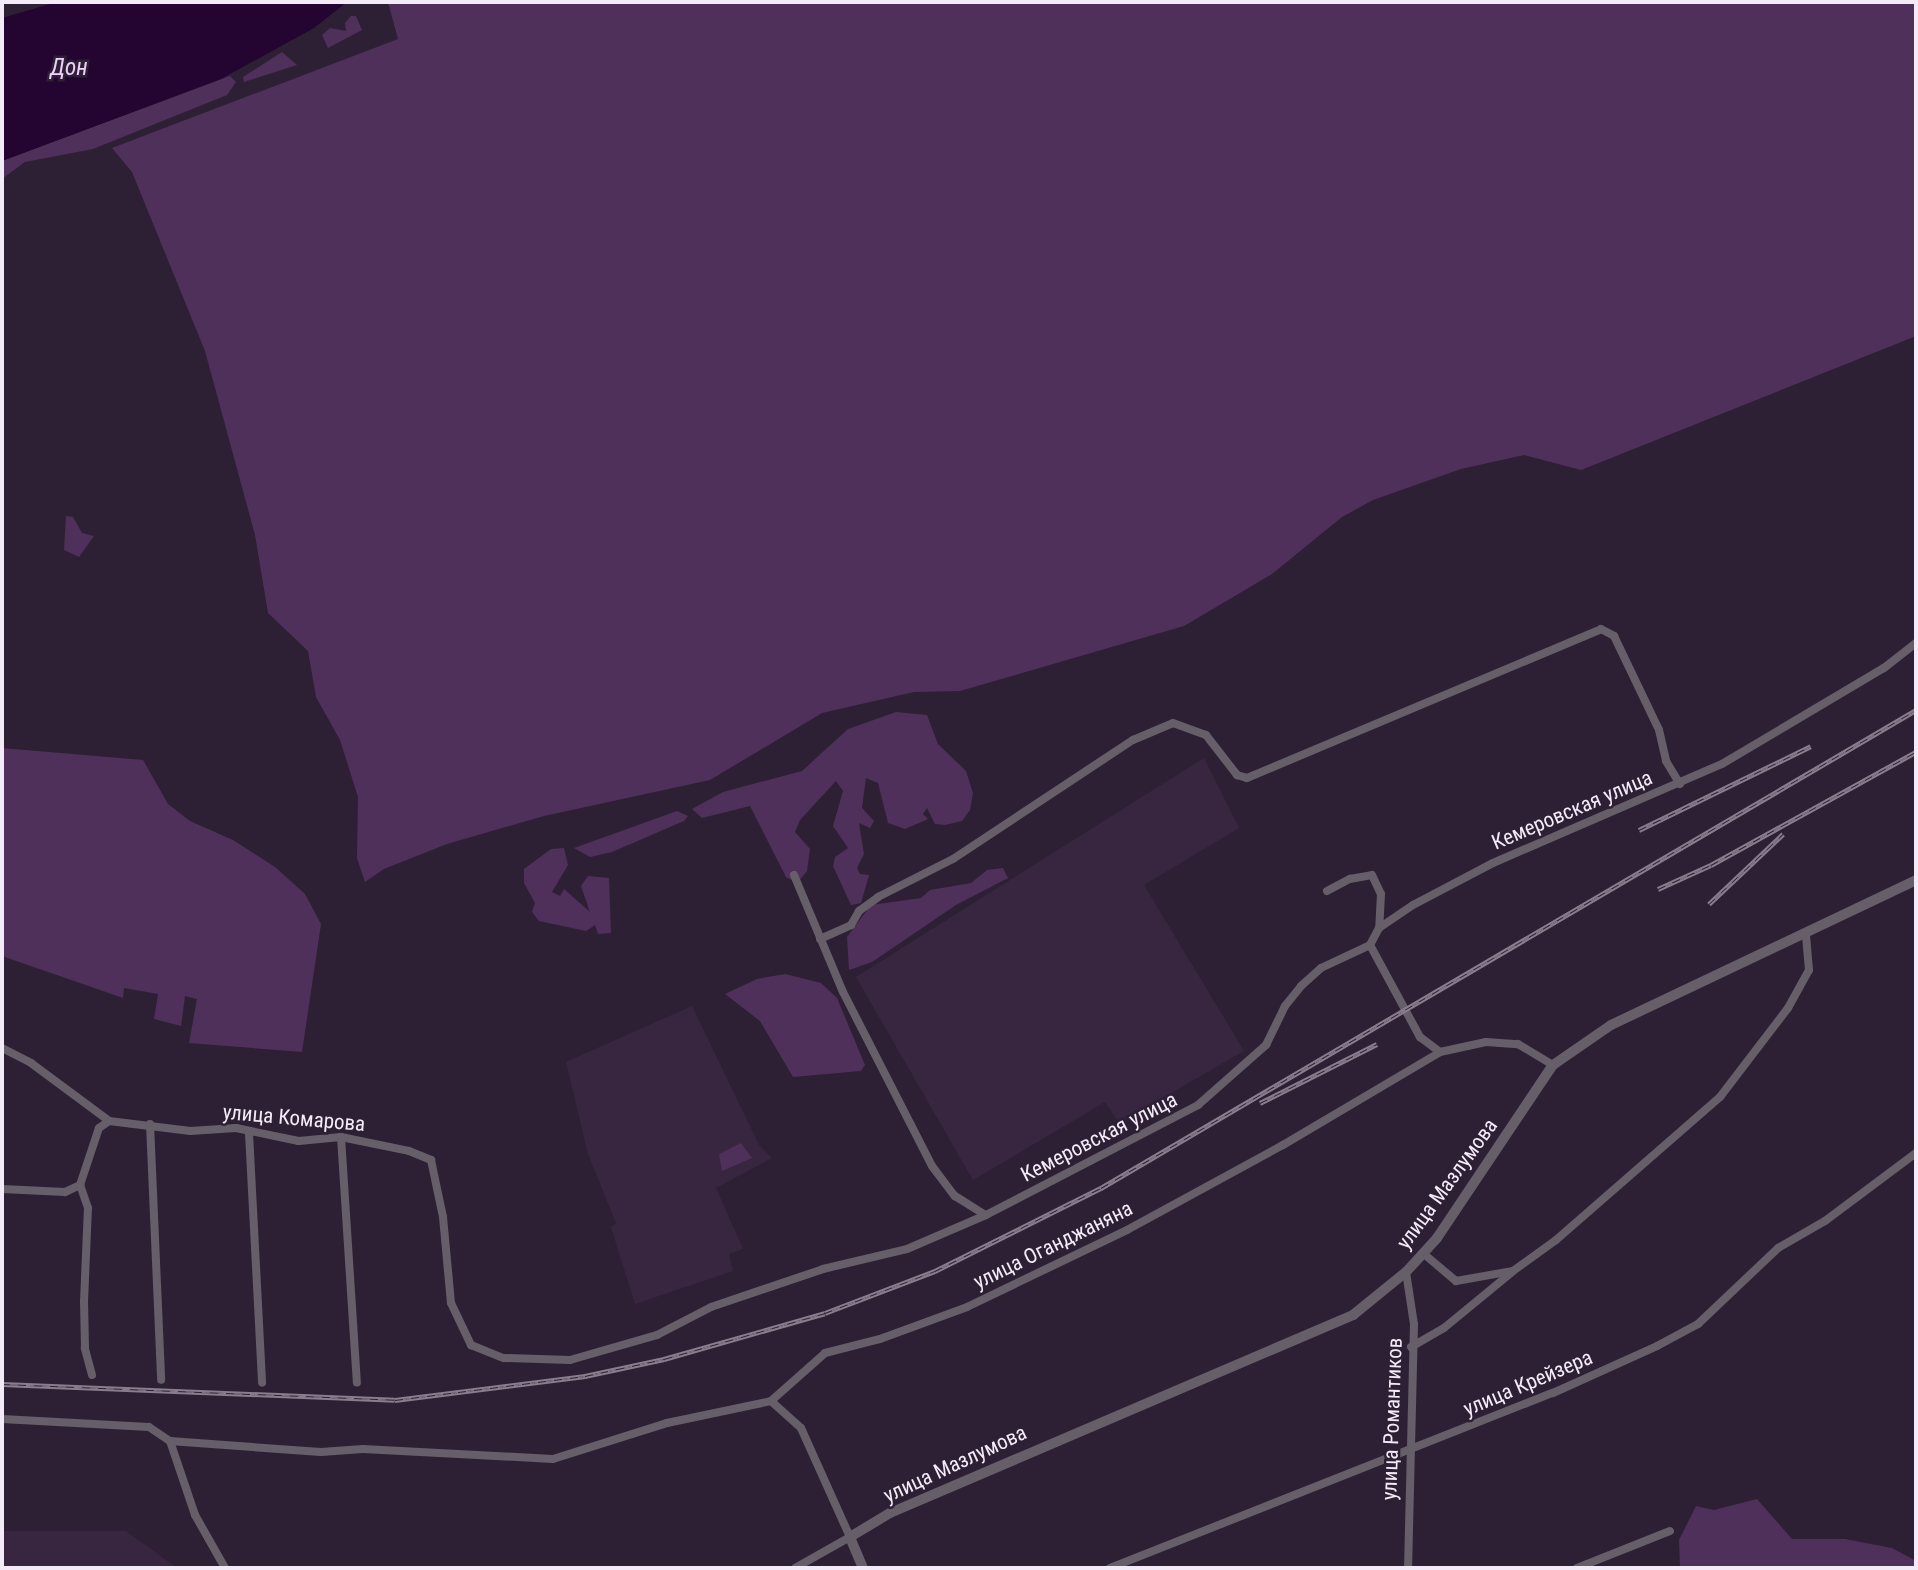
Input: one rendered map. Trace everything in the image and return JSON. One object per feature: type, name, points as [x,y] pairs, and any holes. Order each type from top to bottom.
[{"type":"street","name":"Кемеровская улица","points":[[820,939],[851,926],[859,911],[877,897],[953,859],[1133,740],[1172,723],[1206,735],[1237,775],[1247,778],[1601,629],[1614,636],[1660,730],[1666,761],[1681,784]]},
{"type":"street","name":"Кемеровская улица","points":[[1379,928],[1493,863],[1723,764],[1884,668],[1916,643]]},
{"type":"street","points":[[794,875],[820,939],[932,1166],[955,1196],[986,1215]]},
{"type":"street","points":[[1327,891],[1350,879],[1372,875],[1381,894],[1379,928],[1370,945],[1420,1037],[1440,1052]]},
{"type":"street","name":"улица Мазлумова","points":[[796,1568],[850,1537],[1007,1459],[1353,1315],[1424,1254],[1553,1065],[1611,1026],[1916,880]]},
{"type":"street","points":[[1411,1347],[1444,1328],[1615,1191],[1720,1097],[1788,1008],[1808,970],[1807,933]]},
{"type":"street","name":"Кемеровская улица","points":[[463,1329],[471,1345],[486,1353],[570,1360],[657,1335],[711,1307],[823,1269],[907,1249],[986,1215],[1198,1105],[1266,1045],[1285,1006],[1301,986],[1321,968],[1370,945]]},
{"type":"street","name":"улица Оганджаняна","points":[[170,1441],[321,1452],[363,1449],[553,1460],[667,1423],[771,1401],[825,1353],[880,1339],[967,1307],[1127,1230],[1283,1145],[1440,1052],[1486,1042],[1518,1044],[1553,1065]]},
{"type":"street","points":[[2,1048],[32,1063],[109,1121],[99,1128],[80,1185],[88,1208],[85,1348],[92,1375]]},
{"type":"street","name":"улица Комарова","points":[[109,1121],[190,1131],[236,1128],[249,1133],[299,1141],[341,1137],[409,1151],[431,1160],[443,1217],[451,1303],[463,1329]]},
{"type":"street","points":[[150,1124],[161,1380]]},
{"type":"street","points":[[249,1133],[262,1383]]},
{"type":"street","points":[[341,1137],[357,1382]]},
{"type":"street","name":"улица Крейзера","points":[[1110,1568],[1553,1393],[1698,1324],[1778,1248],[1825,1221],[1916,1153]]},
{"type":"street","points":[[2,1189],[65,1192],[80,1185]]},
{"type":"street","points":[[1424,1254],[1456,1281],[1513,1271]]},
{"type":"street","name":"улица Романтиков","points":[[1406,1272],[1414,1324],[1411,1347],[1408,1568]]},
{"type":"street","points":[[771,1401],[801,1428],[863,1568]]},
{"type":"street","points":[[2,1419],[149,1427],[170,1441],[195,1514],[225,1568]]},
{"type":"street","points":[[1577,1568],[1670,1531]]},
{"type":"shaded area","points":[[388,2],[1916,2],[1916,336],[1581,470],[1524,455],[1461,469],[1373,500],[1342,517],[1272,574],[1184,626],[960,691],[914,692],[822,713],[710,780],[544,816],[447,844],[384,869],[365,882],[357,858],[358,797],[340,740],[316,697],[308,651],[268,613],[255,535],[205,351],[132,172],[112,148],[398,39]]},
{"type":"shaded area","points":[[351,16],[356,16],[362,30],[328,48],[322,35],[330,28],[346,31],[345,23]]},
{"type":"shaded area","points":[[282,52],[297,65],[244,82],[243,77]]},
{"type":"shaded area","points":[[230,76],[236,82],[227,95],[93,149],[25,162],[2,179],[2,161]]},
{"type":"shaded area","points":[[66,516],[73,517],[82,533],[94,536],[79,557],[64,550]]},
{"type":"shaded area","points":[[896,712],[927,715],[938,744],[966,771],[973,793],[970,810],[962,821],[945,825],[935,824],[927,808],[923,814],[928,819],[905,829],[888,823],[878,783],[866,778],[862,808],[874,821],[870,828],[859,823],[864,854],[857,868],[860,874],[869,875],[861,903],[851,905],[833,866],[835,857],[848,848],[833,826],[843,791],[836,781],[800,820],[795,832],[810,849],[807,871],[797,883],[786,877],[750,806],[702,818],[692,809],[723,792],[802,771],[848,729]]},
{"type":"shaded area","points":[[2,748],[143,760],[168,804],[190,821],[233,840],[275,867],[305,894],[321,924],[302,1052],[189,1043],[197,999],[185,996],[181,1026],[154,1019],[158,994],[124,988],[123,998],[2,956]]},
{"type":"shaded area","points":[[1204,758],[1239,828],[1144,885],[1244,1051],[1119,1123],[1105,1102],[973,1180],[856,977]]},
{"type":"shaded area","points":[[677,811],[688,816],[684,821],[612,852],[590,857],[574,848]]},
{"type":"shaded area","points":[[564,848],[568,865],[552,892],[560,896],[564,889],[590,912],[581,886],[588,876],[609,878],[611,933],[598,934],[595,925],[586,931],[539,921],[532,912],[535,903],[524,883],[524,869],[551,849]]},
{"type":"shaded area","points":[[1003,868],[1008,878],[956,905],[872,962],[849,970],[847,937],[871,905],[921,898],[930,890],[971,883],[987,870]]},
{"type":"shaded area","points":[[785,974],[821,983],[837,998],[865,1065],[861,1071],[793,1077],[760,1021],[725,994],[757,979]]},
{"type":"shaded area","points":[[692,1006],[759,1145],[772,1158],[716,1188],[743,1249],[729,1254],[733,1271],[635,1304],[611,1227],[616,1223],[588,1154],[566,1062]]},
{"type":"shaded area","points":[[741,1143],[752,1158],[722,1171],[719,1154]]},
{"type":"shaded area","points":[[1757,1499],[1792,1539],[1845,1539],[1892,1548],[1916,1561],[1916,1568],[1680,1568],[1679,1540],[1696,1506],[1714,1510]]},
{"type":"shaded area","points":[[2,1531],[126,1531],[177,1568],[2,1568]]},
{"type":"water","name":"Дон","points":[[57,2],[347,2],[314,28],[221,79],[2,161],[2,18]]},
{"type":"railway","points":[[2,1384],[395,1400],[585,1376],[664,1359],[825,1313],[935,1271],[1101,1188],[1916,710]]},
{"type":"railway","points":[[1639,830],[1811,746]]},
{"type":"railway","points":[[1658,889],[1711,865],[1916,752]]},
{"type":"railway","points":[[1709,904],[1783,834]]},
{"type":"railway","points":[[1260,1103],[1377,1044]]}]
